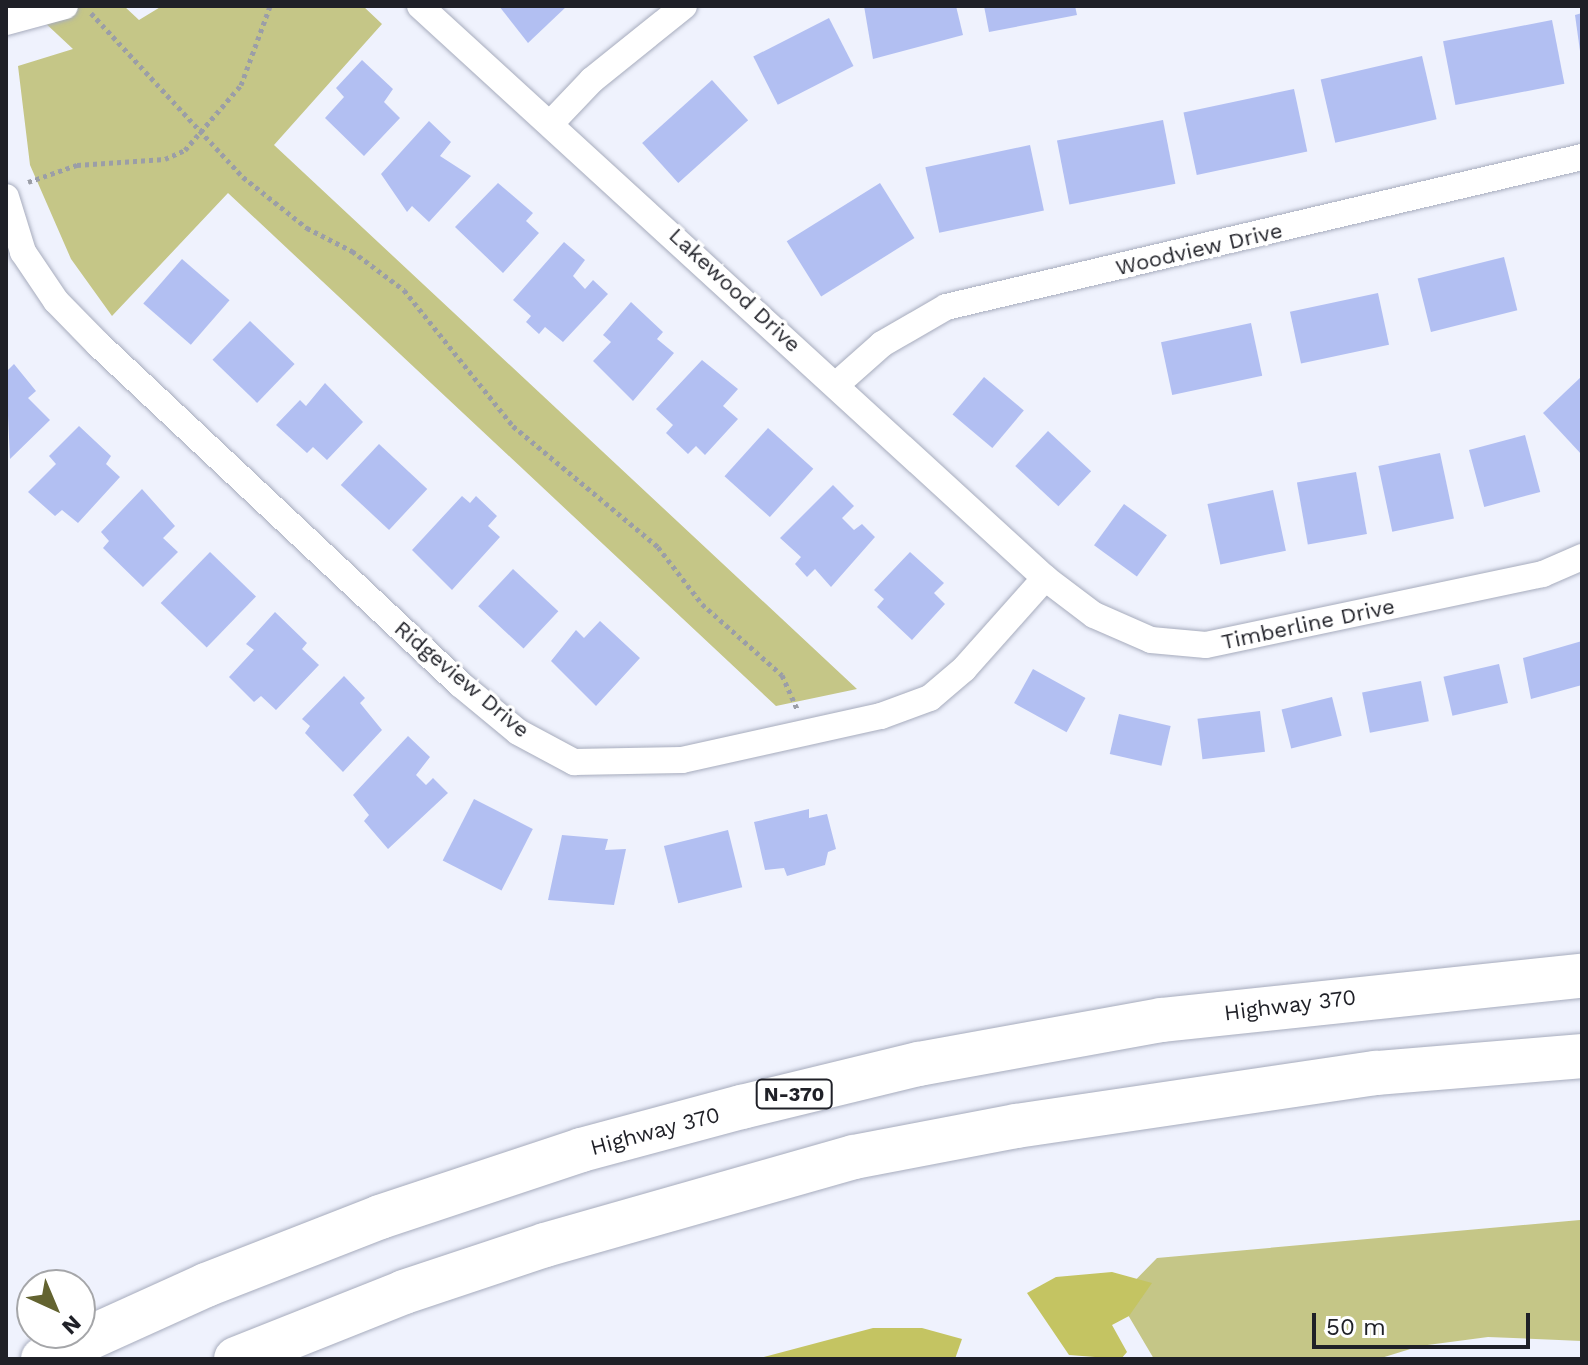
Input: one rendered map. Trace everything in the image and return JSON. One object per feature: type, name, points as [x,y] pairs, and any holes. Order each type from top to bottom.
[{"type":"highway","name":"Highway 370","points":[[43,1359],[206,1285],[380,1217],[581,1150],[742,1107],[919,1064],[1161,1020],[1582,976]]},
{"type":"highway","points":[[236,1359],[404,1292],[516,1254],[698,1198],[854,1157],[1016,1126],[1376,1073],[1582,1056]]},
{"type":"street","points":[[6,22],[65,6]]},
{"type":"street","name":"Lakewood Drive","points":[[420,6],[552,122],[1045,578]]},
{"type":"street","points":[[552,122],[592,80],[684,6]]},
{"type":"street","name":"Woodview Drive","points":[[837,384],[882,344],[946,307],[1582,157]]},
{"type":"street","name":"Ridgeview Drive","points":[[6,197],[23,252],[56,301],[98,344],[460,684],[518,732],[574,762],[682,760],[881,716],[930,698],[964,669],[1045,578]]},
{"type":"street","name":"Timberline Drive","points":[[1045,578],[1094,615],[1151,640],[1206,645],[1543,574],[1582,557]]},
{"type":"path","points":[[86,6],[202,135],[271,202],[377,267],[404,290],[457,350],[513,426],[658,547],[702,604],[782,675],[797,710]]},
{"type":"path","points":[[28,182],[77,165],[165,159],[202,135],[241,85],[270,6]]},
{"type":"green space","points":[[27,6],[124,6],[139,20],[162,6],[363,6],[382,24],[274,145],[857,689],[776,706],[228,193],[112,316],[71,259],[30,165],[18,66],[73,49]]},
{"type":"green space","points":[[1580,1220],[1582,1341],[1488,1337],[1420,1346],[1378,1359],[1154,1359],[1118,1298],[1157,1258]]},
{"type":"shaded area","points":[[1112,1272],[1152,1283],[1129,1316],[1112,1325],[1127,1352],[1121,1359],[1069,1355],[1027,1293],[1056,1277]]},
{"type":"shaded area","points":[[873,1328],[922,1328],[962,1339],[955,1359],[756,1359]]},
{"type":"building","points":[[499,6],[567,6],[528,43]]},
{"type":"building","points":[[864,6],[956,6],[963,35],[873,59]]},
{"type":"building","points":[[984,6],[1075,6],[1077,15],[989,32]]},
{"type":"building","points":[[1582,13],[1582,51],[1580,51],[1575,15]]},
{"type":"building","points":[[829,18],[854,66],[778,105],[753,57]]},
{"type":"building","points":[[1552,20],[1564,84],[1455,105],[1443,41]]},
{"type":"building","points":[[1422,56],[1437,119],[1335,143],[1321,79]]},
{"type":"building","points":[[362,60],[393,89],[384,102],[400,118],[364,156],[325,118],[344,97],[336,88]]},
{"type":"building","points":[[712,80],[748,120],[678,183],[642,143]]},
{"type":"building","points":[[1294,89],[1307,152],[1197,175],[1183,112]]},
{"type":"building","points":[[1163,120],[1175,184],[1069,204],[1057,141]]},
{"type":"building","points":[[429,121],[451,142],[440,156],[471,176],[429,222],[412,206],[407,212],[381,174]]},
{"type":"building","points":[[1030,145],[1044,211],[939,233],[925,167]]},
{"type":"building","points":[[498,183],[533,213],[526,221],[539,233],[503,273],[455,227]]},
{"type":"building","points":[[880,183],[914,238],[821,296],[787,241]]},
{"type":"building","points":[[564,242],[585,260],[573,276],[585,289],[593,280],[608,294],[563,342],[545,327],[539,334],[526,322],[531,316],[513,300]]},
{"type":"building","points":[[1504,257],[1517,310],[1431,332],[1418,279]]},
{"type":"building","points":[[182,259],[230,300],[191,345],[143,304]]},
{"type":"building","points":[[1378,293],[1389,345],[1301,364],[1290,312]]},
{"type":"building","points":[[631,302],[663,332],[657,339],[674,353],[633,401],[593,361],[611,342],[603,335]]},
{"type":"building","points":[[250,321],[295,364],[257,403],[212,360]]},
{"type":"building","points":[[1251,323],[1262,376],[1172,395],[1161,342]]},
{"type":"building","points":[[702,360],[738,389],[723,406],[738,419],[705,455],[696,446],[688,454],[666,433],[673,425],[656,409]]},
{"type":"building","points":[[14,364],[36,391],[28,398],[50,420],[10,459],[6,372]]},
{"type":"building","points":[[1582,376],[1582,455],[1543,413]]},
{"type":"building","points":[[984,377],[1024,410],[992,448],[953,415]]},
{"type":"building","points":[[325,383],[363,422],[327,460],[313,447],[307,453],[276,425],[300,400],[306,406]]},
{"type":"building","points":[[79,426],[111,456],[106,464],[120,477],[78,523],[62,510],[55,516],[28,492],[56,464],[49,456]]},
{"type":"building","points":[[768,428],[813,469],[770,517],[725,476]]},
{"type":"building","points":[[1048,431],[1091,471],[1058,506],[1015,466]]},
{"type":"building","points":[[1525,435],[1540,492],[1484,507],[1469,450]]},
{"type":"building","points":[[379,444],[427,489],[389,530],[341,485]]},
{"type":"building","points":[[1440,453],[1454,519],[1392,532],[1378,466]]},
{"type":"building","points":[[1356,472],[1367,534],[1308,544],[1297,482]]},
{"type":"building","points":[[833,485],[854,506],[842,518],[854,530],[862,524],[875,537],[831,587],[815,569],[807,577],[795,564],[801,557],[780,538]]},
{"type":"building","points":[[142,489],[175,526],[163,538],[178,552],[143,587],[103,548],[109,541],[101,532]]},
{"type":"building","points":[[1273,490],[1286,551],[1220,565],[1207,504]]},
{"type":"building","points":[[462,496],[470,503],[476,496],[497,516],[488,526],[500,537],[452,590],[412,550]]},
{"type":"building","points":[[1124,504],[1167,535],[1137,576],[1094,545]]},
{"type":"building","points":[[210,552],[256,596],[207,648],[161,603]]},
{"type":"building","points":[[910,552],[944,583],[934,593],[945,604],[912,640],[877,607],[884,599],[874,590]]},
{"type":"building","points":[[513,569],[558,611],[524,649],[478,606]]},
{"type":"building","points":[[275,612],[307,643],[302,649],[319,665],[276,710],[261,696],[254,702],[229,677],[254,650],[246,644]]},
{"type":"building","points":[[600,621],[640,658],[596,706],[551,661],[576,630],[584,638]]},
{"type":"building","points":[[1582,641],[1582,685],[1531,699],[1523,658]]},
{"type":"building","points":[[1499,664],[1508,703],[1452,716],[1443,677]]},
{"type":"building","points":[[1033,669],[1085,698],[1067,732],[1014,703]]},
{"type":"building","points":[[344,676],[365,698],[360,703],[382,730],[343,772],[305,733],[310,726],[302,719]]},
{"type":"building","points":[[1421,681],[1429,721],[1370,733],[1362,692]]},
{"type":"building","points":[[1332,697],[1342,736],[1291,748],[1282,710]]},
{"type":"building","points":[[1260,711],[1265,752],[1202,759],[1197,719]]},
{"type":"building","points":[[1119,714],[1171,726],[1161,766],[1110,754]]},
{"type":"building","points":[[408,736],[430,757],[416,775],[426,785],[433,778],[448,793],[388,849],[364,821],[369,815],[353,795]]},
{"type":"building","points":[[474,799],[533,829],[501,890],[443,860]]},
{"type":"building","points":[[809,809],[809,818],[827,814],[836,849],[828,852],[825,865],[787,876],[784,868],[765,870],[754,822]]},
{"type":"building","points":[[728,830],[742,887],[678,903],[664,846]]},
{"type":"building","points":[[562,835],[608,839],[605,850],[626,849],[614,905],[548,900]]}]
